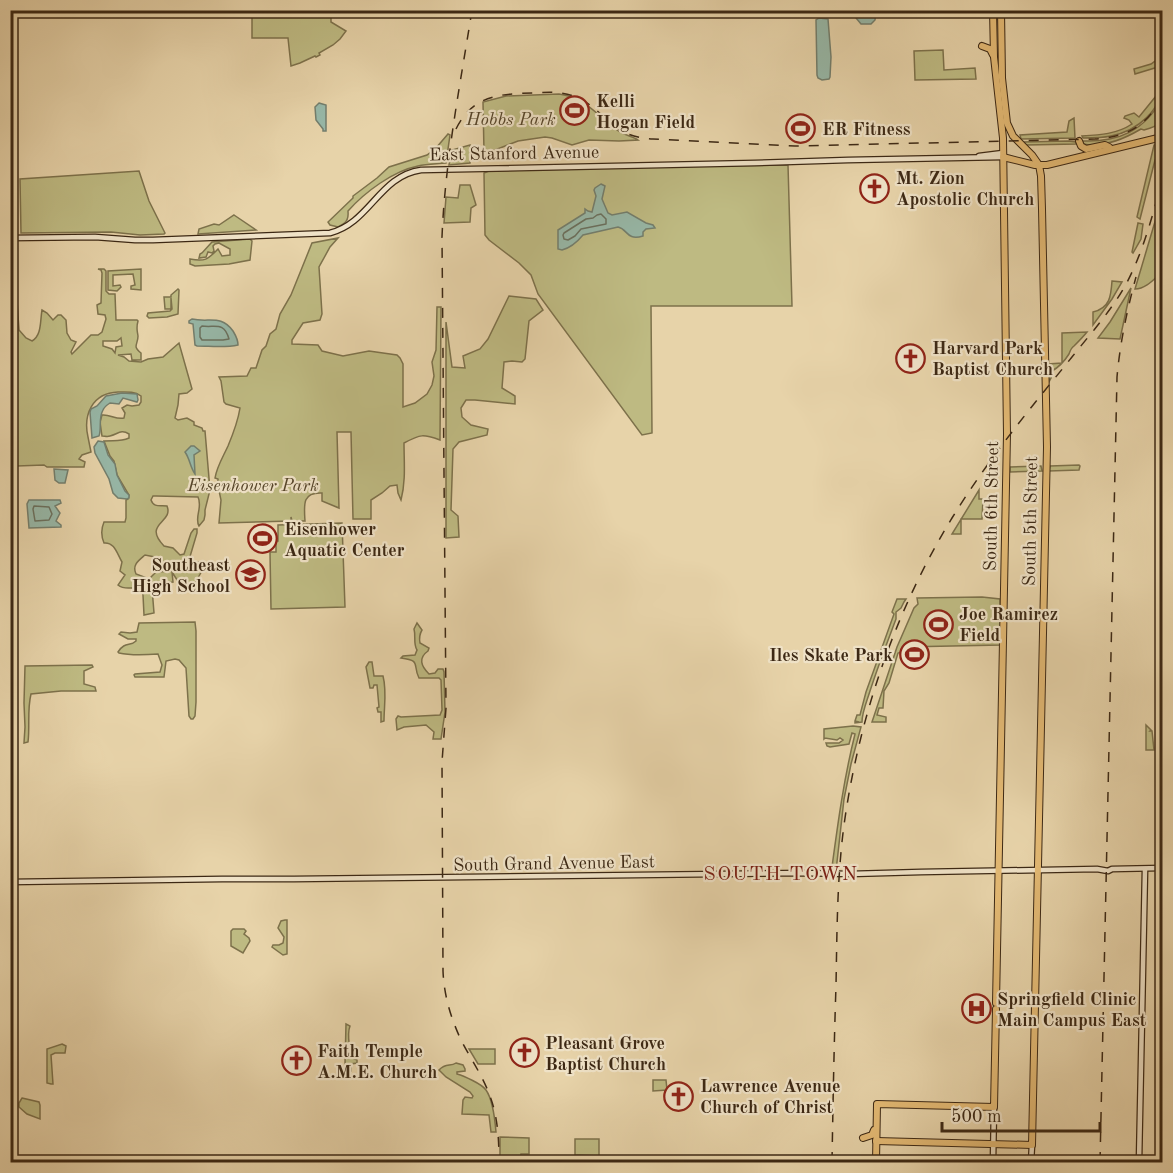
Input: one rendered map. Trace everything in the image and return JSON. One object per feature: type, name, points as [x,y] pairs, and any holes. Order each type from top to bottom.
[{"type":"main road","name":"South 6th Street","points":[[992,12],[1003,155],[1007,434],[993,1162]]},
{"type":"main road","points":[[992,12],[991,37],[984,45],[990,49],[994,57]]},
{"type":"main road","points":[[1001,13],[1002,72],[1007,123],[1010,132],[1038,163]]},
{"type":"main road","points":[[996,45],[1002,72]]},
{"type":"main road","name":"East Stanford Avenue","points":[[10,238],[104,237],[146,241],[330,233],[354,222],[395,180],[408,173],[422,170],[968,158],[1003,155],[1050,165],[1162,137]]},
{"type":"main road","name":"East Stanford Avenue","points":[[1038,163],[1149,140]]},
{"type":"main road","points":[[1079,141],[1086,149],[1105,145],[1108,147]]},
{"type":"main road","name":"South 5th Street","points":[[1031,1162],[1047,447],[1041,182],[1038,163]]},
{"type":"main road","points":[[1041,182],[1044,170],[1050,165]]},
{"type":"main road","points":[[1139,1162],[1145,868]]},
{"type":"main road","name":"South Grand Avenue East","points":[[10,882],[850,874],[1162,868]]},
{"type":"main road","points":[[876,1162],[877,1104],[993,1107]]},
{"type":"main road","points":[[863,1138],[872,1135],[877,1112]]},
{"type":"main road","points":[[876,1141],[1032,1145]]},
{"type":"green space","points":[[252,11],[331,11],[331,22],[346,31],[333,45],[319,53],[320,55],[291,66],[288,38],[252,38]]},
{"type":"green space","points":[[943,50],[944,70],[975,68],[976,79],[915,80],[914,51]]},
{"type":"green space","points":[[1162,56],[1162,64],[1158,67],[1135,74],[1134,69],[1151,64]]},
{"type":"green space","points":[[1162,82],[1158,102],[1147,118],[1139,124],[1111,136],[1083,138],[1082,136],[1114,132],[1132,124],[1124,118],[1125,116],[1134,113],[1139,117],[1156,96]]},
{"type":"green space","name":"Hobbs Park","points":[[559,94],[584,103],[617,130],[638,140],[589,140],[572,145],[545,137],[518,141],[484,152],[483,102],[506,96]]},
{"type":"green space","points":[[1162,99],[1162,116],[1156,126],[1141,129],[1106,144],[1083,144],[1083,141],[1119,137],[1139,127]]},
{"type":"green space","points":[[1074,118],[1075,138],[1021,139],[1020,135],[1067,132],[1069,121]]},
{"type":"green space","points":[[448,134],[450,135],[446,163],[418,166],[389,177],[348,211],[345,223],[338,227],[330,225],[328,222],[353,196],[389,167],[427,155]]},
{"type":"green space","points":[[1024,142],[1076,142],[1076,144],[1026,145]]},
{"type":"green space","points":[[1162,143],[1162,156],[1155,160],[1140,219],[1137,217],[1154,145]]},
{"type":"green space","points":[[470,145],[470,163],[449,165],[452,150]]},
{"type":"green space","points":[[788,165],[792,306],[651,306],[652,433],[642,435],[538,294],[531,275],[485,235],[484,173],[489,171]]},
{"type":"green space","points":[[139,171],[164,234],[21,233],[20,179]]},
{"type":"green space","points":[[460,185],[470,185],[476,205],[471,208],[470,222],[444,223],[446,197],[458,198]]},
{"type":"green space","points":[[1162,198],[1162,272],[1146,285],[1135,289]]},
{"type":"green space","points":[[234,215],[256,230],[198,234],[199,229],[214,224],[219,225]]},
{"type":"green space","points":[[1138,223],[1143,224],[1141,239],[1133,253],[1132,252]]},
{"type":"green space","name":"Eisenhower Park","points":[[338,238],[319,267],[322,314],[320,320],[303,323],[292,340],[292,344],[318,345],[322,351],[343,356],[369,351],[397,355],[403,364],[403,407],[415,403],[427,394],[432,385],[437,307],[441,307],[440,440],[422,436],[404,443],[404,479],[401,500],[397,485],[390,486],[371,500],[371,519],[353,519],[351,432],[337,432],[339,508],[322,501],[322,493],[315,493],[306,501],[305,521],[292,521],[291,517],[291,521],[219,523],[221,500],[218,479],[215,478],[240,408],[224,402],[219,377],[247,376],[251,368],[256,368],[270,334],[276,329],[280,314],[291,295],[312,243]]},
{"type":"green space","points":[[250,239],[252,241],[250,260],[229,264],[195,266],[190,264],[190,259],[206,259],[218,249],[222,256],[230,255],[230,249],[219,243],[213,246],[212,253],[208,252],[206,257],[199,258],[212,242]]},
{"type":"green space","points":[[11,240],[16,242],[16,269],[11,270]]},
{"type":"green space","points":[[98,269],[106,271],[106,291],[109,294],[115,294],[116,320],[138,321],[136,347],[141,353],[141,360],[132,360],[131,354],[118,355],[129,361],[141,362],[163,357],[179,343],[192,389],[187,393],[179,394],[175,418],[178,420],[187,418],[205,431],[210,490],[204,520],[199,526],[198,497],[153,496],[151,500],[156,505],[167,506],[168,512],[156,532],[164,546],[173,548],[180,555],[184,554],[191,533],[197,529],[189,560],[199,562],[203,569],[193,584],[179,583],[172,572],[173,582],[151,584],[151,577],[156,572],[171,571],[160,558],[145,555],[138,561],[135,568],[136,574],[147,578],[152,588],[154,613],[144,615],[141,589],[123,588],[118,585],[125,575],[120,571],[122,562],[113,546],[104,543],[102,535],[104,522],[125,522],[126,500],[129,495],[117,475],[114,461],[104,441],[126,439],[129,438],[129,434],[122,432],[102,436],[100,422],[102,415],[124,418],[125,413],[122,408],[127,405],[139,405],[141,396],[133,393],[109,393],[102,396],[91,407],[88,413],[87,429],[91,452],[82,455],[79,459],[85,462],[84,467],[17,466],[15,445],[10,445],[10,271],[15,271],[19,330],[32,341],[39,331],[42,310],[53,320],[61,315],[66,320],[67,333],[71,340],[76,342],[72,354],[91,335],[98,335],[102,332],[106,319],[105,315],[98,314],[97,305],[101,303],[101,270]],"holes":[[[121,338],[122,346],[116,347],[115,353],[112,349],[103,346],[103,341],[117,341]]]},
{"type":"green space","points":[[141,269],[141,290],[131,289],[131,286],[135,285],[133,274],[113,275],[113,286],[120,285],[121,287],[117,291],[108,290],[108,271]]},
{"type":"green space","points":[[1112,281],[1122,282],[1093,325],[1093,312],[1103,308],[1106,304],[1110,296]]},
{"type":"green space","points":[[1131,288],[1120,339],[1098,338],[1110,322]]},
{"type":"green space","points":[[178,289],[178,314],[167,317],[149,318],[147,316],[148,313],[170,311],[172,309],[171,298],[171,309],[165,309],[164,297],[171,297]]},
{"type":"green space","points":[[509,296],[536,299],[543,310],[529,321],[525,359],[522,362],[504,362],[502,388],[515,396],[515,404],[466,400],[461,408],[462,417],[471,425],[488,429],[487,435],[459,442],[453,449],[451,510],[458,516],[459,537],[446,538],[446,322],[452,367],[465,368],[463,356],[480,349],[488,339]]},
{"type":"green space","points":[[1087,332],[1072,348],[1062,363],[1062,333]]},
{"type":"green space","points":[[1062,363],[1052,371],[1049,382],[1048,364]]},
{"type":"green space","points":[[1079,465],[1079,470],[1049,471],[1050,466]]},
{"type":"green space","points":[[1041,466],[1042,471],[1010,472],[1010,467]]},
{"type":"green space","points":[[979,490],[979,499],[983,499],[982,519],[961,519]]},
{"type":"green space","points":[[961,519],[961,534],[952,534]]},
{"type":"green space","points":[[342,523],[345,607],[271,609],[270,552],[276,552],[278,525]]},
{"type":"green space","points":[[917,598],[1000,599],[1001,645],[903,647],[905,651],[898,653],[889,683],[884,691],[883,708],[879,708],[877,715],[886,717],[886,722],[872,722],[897,647],[914,608],[918,604]]},
{"type":"green space","points":[[897,599],[906,599],[896,612],[896,619],[866,703],[862,722],[855,723],[859,722],[855,721],[857,715],[860,715]]},
{"type":"green space","points":[[195,622],[196,702],[195,716],[191,719],[186,668],[179,660],[166,661],[164,677],[135,677],[135,674],[160,672],[162,665],[158,654],[134,655],[118,652],[123,646],[136,641],[136,639],[128,639],[119,634],[137,632],[139,623]]},
{"type":"green space","points":[[417,623],[422,630],[419,636],[420,643],[429,648],[422,659],[424,668],[429,674],[435,673],[438,669],[443,669],[444,672],[445,712],[441,739],[433,739],[434,732],[426,725],[397,730],[398,716],[440,715],[442,710],[441,680],[439,678],[419,678],[414,662],[401,658],[415,655],[417,650],[414,629]]},
{"type":"green space","points":[[369,662],[372,662],[374,676],[383,676],[384,721],[381,722],[381,712],[378,712],[377,708],[379,707],[377,685],[370,688],[366,667]]},
{"type":"green space","points":[[92,665],[93,667],[84,671],[84,684],[95,687],[96,691],[31,694],[28,742],[24,743],[25,666]]},
{"type":"green space","points":[[1146,725],[1152,731],[1154,750],[1146,750]]},
{"type":"green space","points":[[861,727],[844,799],[836,871],[824,871],[832,867],[844,784],[855,734],[852,733],[849,744],[830,747],[826,743],[839,743],[843,740],[840,738],[837,740],[824,739],[824,729]]},
{"type":"green space","points":[[287,920],[287,954],[283,955],[272,947],[283,943],[284,937],[278,928],[281,921]]},
{"type":"green space","points":[[233,929],[244,929],[246,931],[244,934],[249,938],[250,941],[243,953],[231,946]]},
{"type":"green space","points":[[346,1024],[350,1026],[348,1034],[350,1057],[357,1060],[357,1063],[351,1064],[351,1071],[347,1071],[345,1064]]},
{"type":"green space","points":[[62,1044],[66,1046],[65,1053],[51,1055],[53,1084],[47,1083],[47,1049]]},
{"type":"green space","points":[[469,1049],[495,1049],[495,1064],[478,1064]]},
{"type":"green space","points":[[456,1063],[463,1065],[465,1069],[457,1074],[468,1078],[486,1090],[492,1105],[496,1132],[491,1132],[489,1115],[462,1114],[463,1100],[465,1097],[472,1098],[473,1096],[439,1070]]},
{"type":"green space","points":[[653,1080],[666,1080],[667,1090],[653,1091]]},
{"type":"green space","points":[[22,1098],[39,1102],[40,1119],[27,1114],[19,1107]]},
{"type":"green space","points":[[500,1137],[529,1138],[529,1154],[521,1154],[520,1162],[500,1162]]},
{"type":"green space","points":[[575,1139],[599,1139],[599,1156],[575,1155]]},
{"type":"water","points":[[855,11],[876,11],[875,20],[871,24],[861,24],[856,18]]},
{"type":"water","points":[[828,19],[831,57],[830,77],[822,80],[817,75],[816,20]]},
{"type":"water","points":[[319,103],[326,105],[326,131],[323,131],[316,120],[315,107]]},
{"type":"water","points":[[601,184],[605,186],[602,199],[608,213],[612,215],[627,212],[655,228],[646,229],[643,236],[633,237],[618,227],[583,235],[568,248],[558,249],[558,230],[585,213],[585,209],[592,212],[596,196],[594,190]]},
{"type":"water","points":[[192,319],[224,323],[233,331],[238,345],[223,347],[195,345],[193,324],[189,323]]},
{"type":"water","points":[[122,393],[137,394],[137,402],[123,398],[119,404],[107,405],[100,420],[99,436],[92,438],[91,409],[106,396]]},
{"type":"water","points":[[98,441],[104,442],[129,498],[118,498],[113,493],[109,479],[95,453],[94,447]]},
{"type":"water","points":[[191,446],[200,451],[194,455],[195,474],[185,452]]},
{"type":"water","points":[[54,469],[68,470],[65,483],[55,480]]},
{"type":"water","points":[[29,500],[60,500],[61,503],[55,506],[60,513],[56,521],[61,527],[29,528],[27,504]]},
{"type":"railway","points":[[472,10],[450,152],[442,237],[446,708],[442,762],[443,971],[447,998],[455,1025],[485,1084],[493,1107],[498,1130],[499,1162]]},
{"type":"railway","points":[[456,129],[470,109],[488,99],[509,94],[551,92],[578,98],[623,132],[653,139],[795,146],[1095,139],[1117,136],[1136,128],[1150,115],[1162,96]]},
{"type":"railway","points":[[832,1162],[837,925],[844,825],[859,745],[882,666],[913,590],[952,518],[1011,433],[1102,319],[1125,286],[1142,248],[1162,181]]},
{"type":"railway","points":[[1100,1162],[1117,377],[1124,327],[1136,277]]},
{"type":"place","name":"Kelli Hogan Field","points":[[575,111]]},
{"type":"place","name":"ER Fitness","points":[[801,129]]},
{"type":"place","name":"Mt. Zion Apostolic Church","points":[[875,188]]},
{"type":"place","name":"Harvard Park Baptist Church","points":[[911,358]]},
{"type":"place","name":"Eisenhower Aquatic Center","points":[[263,539]]},
{"type":"place","name":"Southeast High School","points":[[251,575]]},
{"type":"place","name":"Joe Ramirez Field","points":[[938,624]]},
{"type":"place","name":"Iles Skate Park","points":[[914,655]]},
{"type":"place","name":"Springfield Clinic Main Campus East","points":[[976,1009]]},
{"type":"place","name":"Pleasant Grove Baptist Church","points":[[524,1053]]},
{"type":"place","name":"Faith Temple A.M.E. Church","points":[[296,1061]]},
{"type":"place","name":"Lawrence Avenue Church of Christ","points":[[679,1096]]},
{"type":"district","name":"SOUTH TOWN","points":[[781,873]]}]
